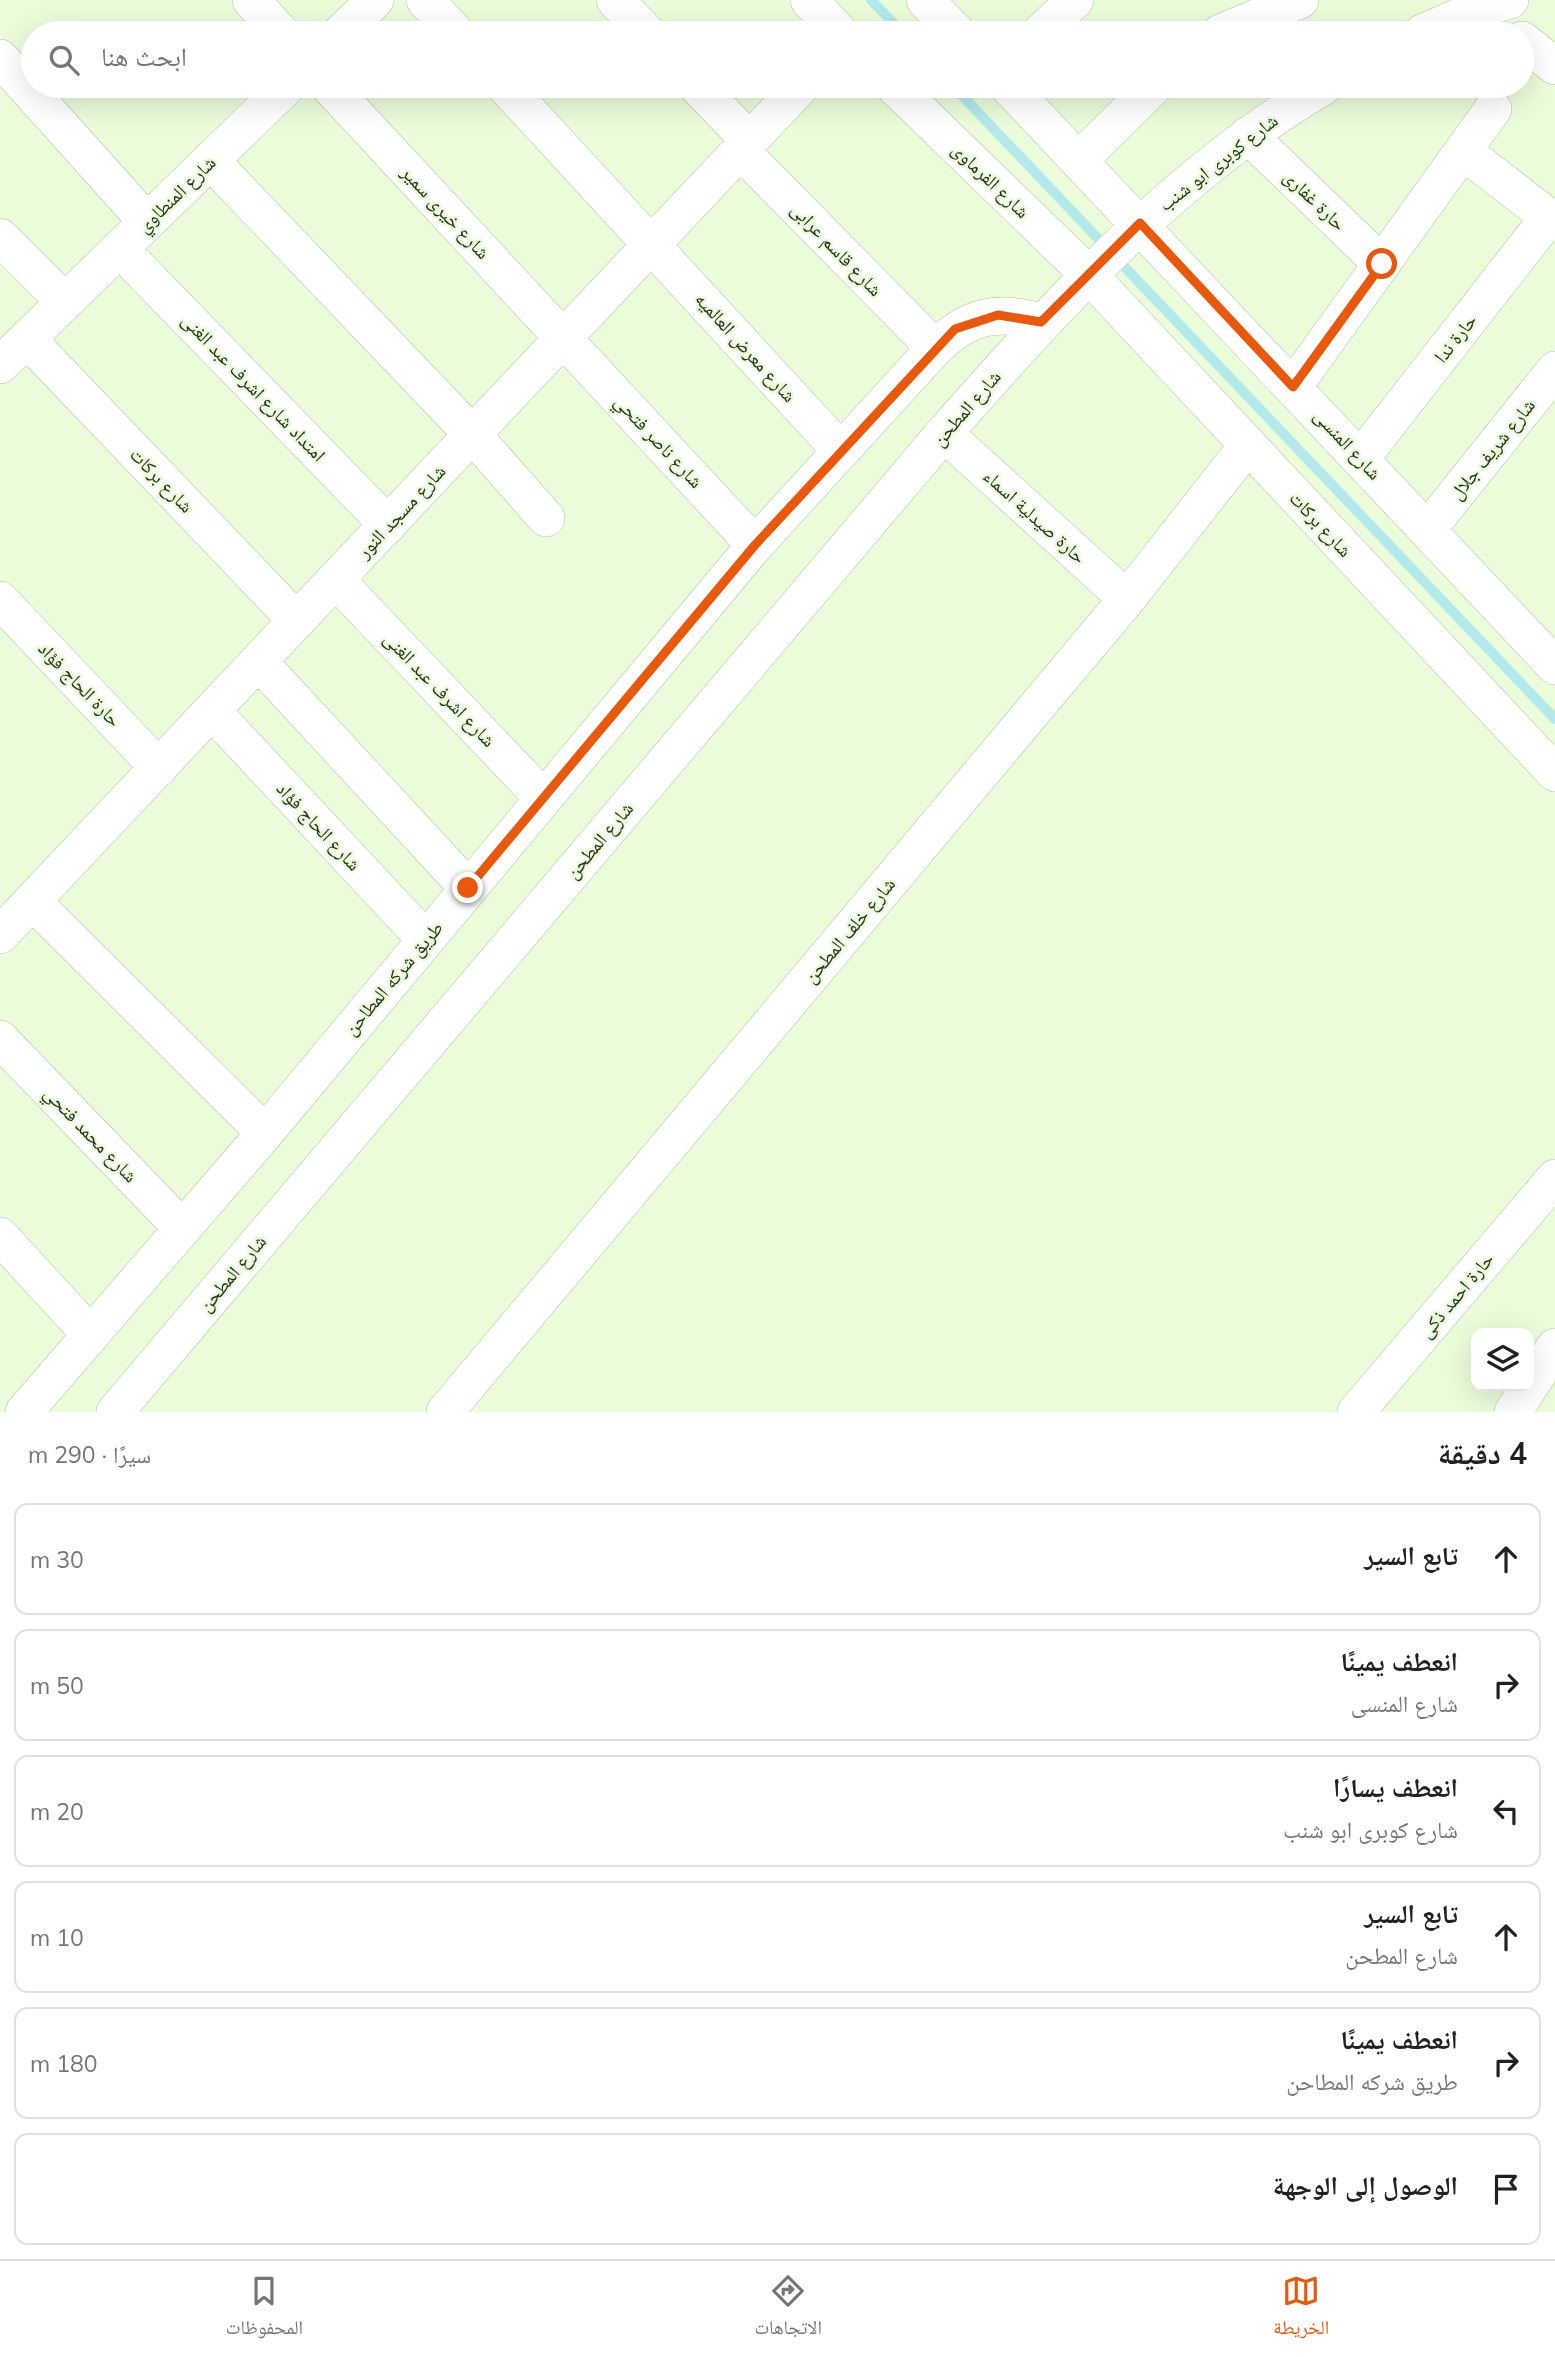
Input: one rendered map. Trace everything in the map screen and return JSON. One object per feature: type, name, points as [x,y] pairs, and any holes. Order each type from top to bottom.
[{"type":"street","points":[[251,0],[270,21]]},
{"type":"street","points":[[353,21],[375,0]]},
{"type":"street","points":[[425,0],[445,21]]},
{"type":"street","points":[[615,0],[635,21]]},
{"type":"street","points":[[809,0],[829,21]]},
{"type":"street","points":[[925,0],[945,21]]},
{"type":"street","points":[[1052,21],[1074,0]]},
{"type":"street","points":[[1249,21],[1300,0]]},
{"type":"street","points":[[1452,21],[1495,4],[1506,21]]},
{"type":"street","points":[[1534,49],[1555,66]]},
{"type":"street","points":[[0,58],[21,81]]},
{"type":"street","points":[[36,98],[147,222]]},
{"type":"street","name":"شارع المنطاوي","points":[[0,365],[275,98]]},
{"type":"street","name":"شارع خيرى سمير","points":[[340,98],[563,337]]},
{"type":"street","name":"شارع معرض العالميه","points":[[516,98],[840,450]]},
{"type":"street","name":"شارع قاسم عرابى","points":[[707,98],[745,145],[934,348]]},
{"type":"street","name":"شارع مسجد النور","points":[[0,935],[790,98]]},
{"type":"street","name":"شارع الفرماوى","points":[[906,98],[1088,274]]},
{"type":"street","name":"شارع المنسى","points":[[1020,98],[1555,666]]},
{"type":"street","points":[[1079,160],[1142,98]]},
{"type":"street","name":"شارع كوبرى ابو شنب","points":[[1088,274],[1140,223],[1248,135],[1305,98]]},
{"type":"street","points":[[1293,387],[1493,109]]},
{"type":"street","name":"حارة غفارى","points":[[1248,135],[1382,264]]},
{"type":"street","points":[[1463,151],[1552,219]]},
{"type":"street","points":[[210,160],[472,435],[547,518]]},
{"type":"street","name":"حارة ندا","points":[[1361,458],[1552,219]]},
{"type":"street","points":[[0,236],[65,302]]},
{"type":"street","name":"امتداد شارع اشرف عبد الغنى","points":[[120,249],[388,524]]},
{"type":"street","name":"شارع المطحن","points":[[115,1412],[944,433],[1041,322],[1088,274]]},
{"type":"street","name":"شارع بركات","points":[[1088,274],[1555,773]]},
{"type":"street","name":"طريق شركه المطاحن","points":[[24,1412],[265,1133],[755,545],[934,348],[955,329],[976,320],[998,315],[1041,322]]},
{"type":"street","name":"شارع ناصر فتحي","points":[[563,337],[755,545]]},
{"type":"street","name":"شارع بركات","points":[[27,339],[297,621]]},
{"type":"street","name":"شارع شريف جلال","points":[[1428,529],[1555,370]]},
{"type":"street","name":"حارة صيدلية اسماء","points":[[944,433],[1127,599]]},
{"type":"street","name":"شارع خلف المطحن","points":[[445,1412],[1127,599],[1248,445]]},
{"type":"street","name":"شارع اشرف عبد الغنى","points":[[336,580],[543,798]]},
{"type":"street","name":"حارة الحاج فؤاد","points":[[0,600],[159,768]]},
{"type":"street","points":[[259,662],[468,888]]},
{"type":"street","name":"شارع الحاج فؤاد","points":[[213,712],[425,939]]},
{"type":"street","points":[[32,901],[265,1133]]},
{"type":"street","name":"شارع محمد فتحي","points":[[0,1039],[182,1228]]},
{"type":"street","name":"حارة احمد ذكى","points":[[1356,1412],[1555,1178]]},
{"type":"street","points":[[0,1236],[91,1335]]},
{"type":"street","points":[[1513,1412],[1555,1348]]},
{"type":"waterway","points":[[871,0],[891,21]]},
{"type":"waterway","points":[[964,98],[1106,247]]},
{"type":"waterway","points":[[1116,258],[1555,719]]},
{"type":"route","points":[[468,888],[755,545],[934,348],[955,329],[998,315],[1020,316],[1041,322],[1140,223],[1293,387],[1382,264]]}]
